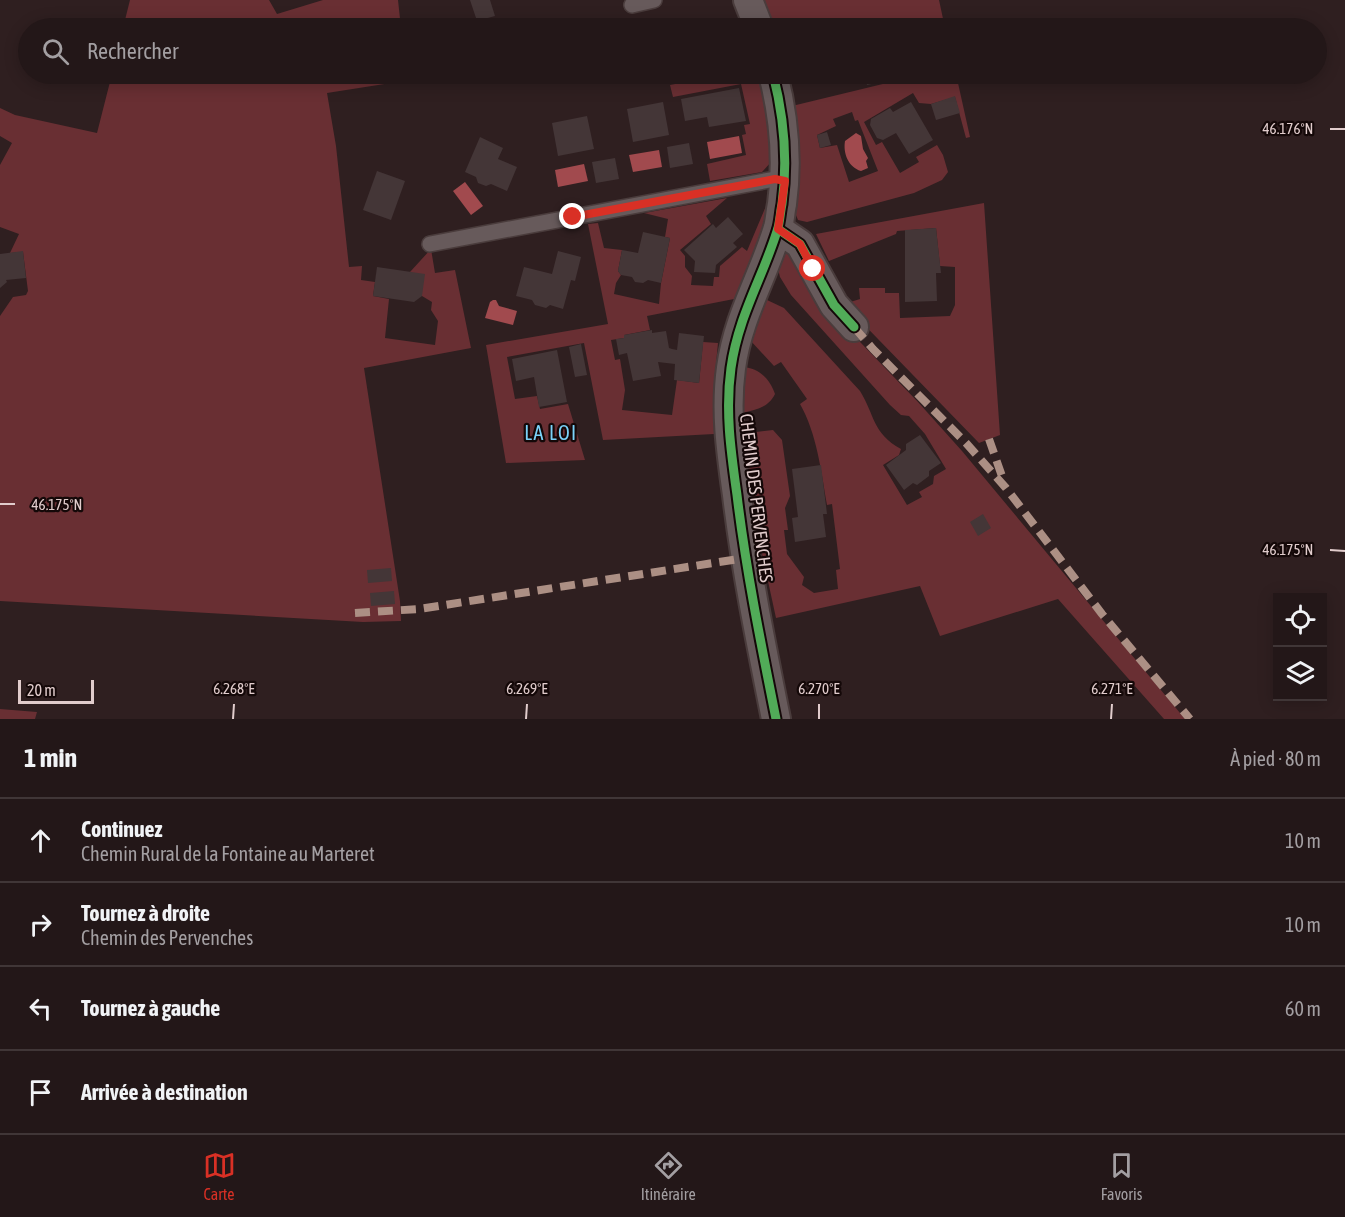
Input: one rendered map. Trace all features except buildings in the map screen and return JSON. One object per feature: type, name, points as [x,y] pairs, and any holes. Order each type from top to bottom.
[{"type":"street","points":[[748,0],[755,18]]},
{"type":"street","name":"CHEMIN DES PERVENCHES","points":[[776,84],[784,134],[785,181],[778,229],[750,296],[737,338],[731,368],[727,412],[745,558],[776,719]]},
{"type":"street","points":[[778,229],[800,244],[834,304],[854,327]]},
{"type":"lane","points":[[632,5],[654,0]]},
{"type":"lane","points":[[430,244],[763,181],[775,179],[785,181]]},
{"type":"shaded area","points":[[130,0],[269,0],[277,14],[323,0],[398,0],[400,18],[126,18]]},
{"type":"shaded area","points":[[763,0],[939,0],[943,18],[769,18]]},
{"type":"shaded area","points":[[109,84],[384,84],[327,93],[336,146],[349,267],[362,266],[361,280],[375,282],[373,296],[389,299],[385,338],[435,345],[438,321],[431,310],[432,302],[422,296],[410,272],[431,249],[435,273],[455,270],[471,348],[364,368],[400,601],[401,621],[363,622],[0,601],[0,316],[13,297],[26,295],[28,291],[23,252],[10,253],[19,234],[0,227],[0,165],[12,143],[0,136],[0,108],[15,115],[97,133]]},
{"type":"shaded area","points":[[675,84],[741,84],[673,97],[670,85]]},
{"type":"shaded area","points":[[741,84],[763,84],[771,130],[772,161],[762,172],[710,181],[707,164],[746,155],[742,135],[746,134],[744,125],[750,124]]},
{"type":"shaded area","points":[[883,84],[958,84],[970,137],[966,138],[955,97],[931,104],[919,103],[913,93],[864,122],[876,145],[882,142],[900,173],[919,162],[916,157],[937,145],[948,172],[942,180],[914,193],[807,222],[798,220],[794,210],[792,106]],"holes":[[[852,112],[855,121],[858,120],[878,171],[849,182],[837,145],[820,148],[817,135],[836,126],[833,119]]]},
{"type":"shaded area","points":[[856,133],[861,136],[863,149],[868,158],[866,161],[868,168],[861,171],[850,163],[845,150],[845,141]]},
{"type":"shaded area","points":[[739,136],[742,153],[710,159],[707,142]]},
{"type":"shaded area","points":[[659,150],[662,167],[633,172],[629,155]]},
{"type":"shaded area","points":[[584,164],[588,181],[558,187],[555,170]]},
{"type":"shaded area","points":[[465,182],[483,206],[471,215],[453,191]]},
{"type":"shaded area","points":[[727,198],[706,216],[711,224],[680,250],[685,256],[685,267],[692,276],[691,285],[713,286],[714,277],[719,277],[720,266],[742,247],[747,251],[766,206],[763,237],[734,299],[647,316],[650,330],[611,340],[615,360],[620,359],[625,390],[622,410],[672,415],[677,380],[699,383],[703,342],[718,343],[713,396],[714,434],[603,440],[584,343],[507,357],[515,399],[537,396],[540,409],[568,404],[585,460],[506,463],[486,345],[608,324],[588,224],[598,223],[604,248],[622,250],[618,271],[621,275],[616,283],[614,294],[659,304],[670,238],[665,237],[668,219],[644,213]]},
{"type":"shaded area","points":[[984,203],[1000,435],[979,443],[844,304],[860,299],[859,288],[885,288],[885,293],[899,293],[900,318],[950,316],[955,305],[955,267],[940,266],[936,228],[897,231],[896,234],[829,261],[816,234]]},
{"type":"shaded area","points":[[785,248],[833,314],[962,451],[1185,719],[1164,719],[1058,599],[940,636],[920,586],[776,618],[756,526],[749,473],[742,474],[739,444],[748,433],[773,430],[782,440],[790,496],[785,508],[788,530],[784,530],[787,554],[804,577],[802,585],[814,593],[838,589],[836,570],[840,569],[832,504],[827,505],[811,428],[800,404],[807,399],[781,362],[774,366],[749,339],[760,306],[767,300],[784,308],[860,391],[879,430],[884,437],[901,449],[899,455],[883,465],[907,505],[922,497],[919,492],[933,484],[934,476],[946,469],[925,434],[909,416],[901,415],[890,405],[791,295],[780,277],[775,257]]},
{"type":"shaded area","points":[[496,300],[499,306],[517,311],[513,325],[485,318],[490,302]]},
{"type":"shaded area","points":[[743,367],[763,375],[775,394],[765,405],[742,413]]},
{"type":"shaded area","points":[[0,709],[37,712],[35,719],[0,719]]},
{"type":"marked path","points":[[854,327],[966,443],[1006,488],[1102,614],[1190,719]]},
{"type":"marked path","points":[[989,439],[1004,482]]},
{"type":"marked path","points":[[355,613],[419,609],[745,558]]},
{"type":"cycle path","points":[[775,84],[784,139],[785,171],[782,204],[779,225],[734,349],[729,384],[729,416],[745,551],[776,719]]},
{"type":"cycle path","points":[[778,229],[800,244],[834,305],[854,327]]},
{"type":"district","name":"LA LOI","points":[[551,433]]},
{"type":"route","points":[[573,217],[775,179],[785,181],[778,229],[800,244],[813,269]]}]
